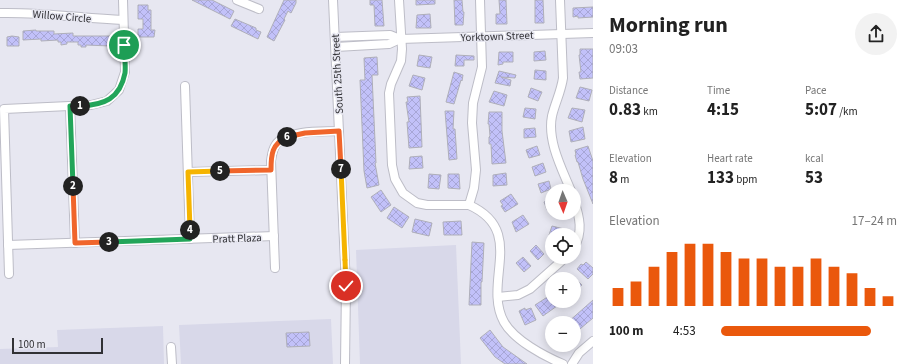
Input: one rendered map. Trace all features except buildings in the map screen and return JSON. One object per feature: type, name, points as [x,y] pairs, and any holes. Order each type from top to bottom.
[{"type":"street","points":[[9,274],[4,109],[91,105],[107,101],[120,90],[125,72],[123,0]]},
{"type":"street","points":[[238,0],[259,9]]},
{"type":"street","name":"South 25th Street","points":[[334,0],[346,286],[345,364]]},
{"type":"street","points":[[399,0],[400,39],[402,49],[401,61],[390,84],[389,93],[392,165],[395,179],[403,193],[417,203],[437,206],[469,206],[490,218],[498,231],[500,250],[498,297],[499,308],[504,322],[510,330],[540,353],[563,364]]},
{"type":"street","points":[[469,206],[474,188],[476,170],[472,123],[473,103],[482,67],[480,0]]},
{"type":"street","points":[[560,0],[563,78],[561,90],[552,117],[551,132],[553,143],[568,184]]},
{"type":"street","name":"Willow Circle","points":[[0,13],[57,14],[123,20]]},
{"type":"street","name":"Yorktown Street","points":[[336,47],[389,44],[400,39],[593,33]]},
{"type":"street","name":"Yorktown Street","points":[[335,37],[390,35],[400,39]]},
{"type":"street","points":[[185,86],[190,239]]},
{"type":"street","points":[[70,106],[75,243]]},
{"type":"street","points":[[275,268],[271,170],[272,153],[279,141],[294,134],[339,131]]},
{"type":"street","points":[[188,172],[271,170]]},
{"type":"street","name":"Pratt Plaza","points":[[8,245],[274,236]]},
{"type":"street","points":[[498,297],[518,295],[530,289],[558,264]]},
{"type":"street","points":[[572,364],[579,353],[593,341]]},
{"type":"street","points":[[171,347],[172,364]]},
{"type":"shaded area","points":[[456,245],[461,364],[360,364],[356,250]]},
{"type":"shaded area","points":[[331,319],[333,364],[181,364],[179,325]]},
{"type":"shaded area","points":[[163,326],[164,364],[0,364],[0,349],[58,347],[57,330]]},
{"type":"route","points":[[124,45],[125,72],[120,90],[107,101],[91,105],[70,106],[75,243],[190,239],[188,172],[271,170],[272,153],[279,141],[294,134],[339,131],[346,286]]}]
